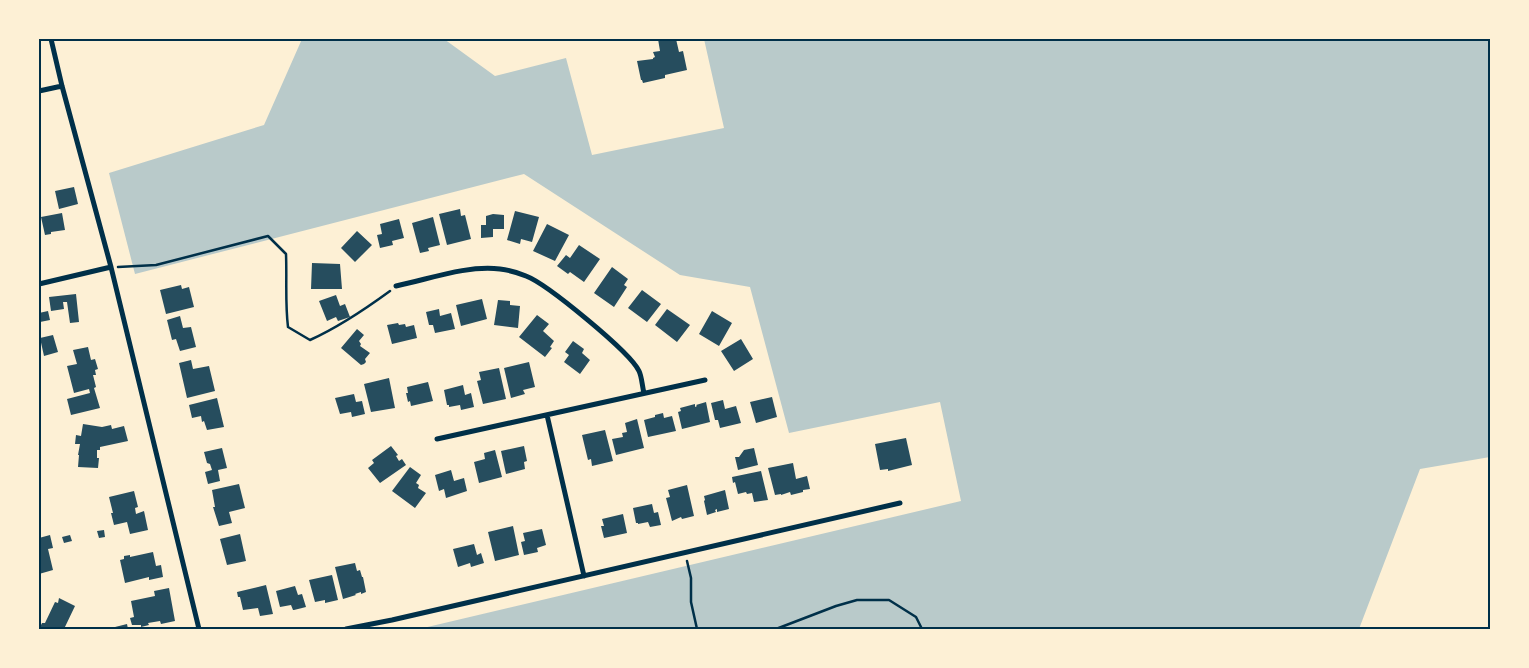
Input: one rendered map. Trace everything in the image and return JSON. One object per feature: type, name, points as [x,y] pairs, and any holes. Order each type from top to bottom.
[{"type":"street","points":[[51,39],[111,267],[199,629]]},
{"type":"street","points":[[39,91],[62,86]]},
{"type":"street","points":[[39,284],[111,267]]},
{"type":"street","points":[[396,286],[476,268],[502,269],[527,276],[550,291],[595,326],[622,351],[639,370],[644,393]]},
{"type":"street","points":[[437,439],[705,380]]},
{"type":"street","points":[[546,415],[584,576]]},
{"type":"street","points":[[346,629],[900,503]]},
{"type":"path","points":[[111,267],[156,265],[268,236],[286,254],[285,305],[288,327],[310,340],[360,313],[396,286]]},
{"type":"path","points":[[685,552],[691,578],[691,602],[697,629]]},
{"type":"path","points":[[776,629],[857,600],[889,600],[916,617],[922,629]]},
{"type":"shaded area","points":[[302,39],[444,39],[495,76],[566,58],[592,155],[724,128],[704,39],[1490,39],[1490,457],[1420,469],[1359,629],[419,629],[961,501],[940,402],[789,433],[750,287],[680,275],[524,174],[135,274],[109,173],[264,125]]},
{"type":"building","points":[[658,39],[676,39],[679,52],[683,51],[687,70],[643,83],[637,61],[653,59],[655,57],[653,52],[660,51]]},
{"type":"building","points":[[74,187],[78,204],[59,209],[55,191]]},
{"type":"building","points":[[460,209],[461,216],[465,215],[471,239],[447,245],[439,214]]},
{"type":"building","points":[[515,211],[539,217],[532,242],[521,239],[520,244],[507,240]]},
{"type":"building","points":[[62,213],[65,230],[45,235],[41,217]]},
{"type":"building","points":[[493,214],[504,215],[504,229],[493,229],[493,237],[481,238],[481,225],[486,225],[486,216]]},
{"type":"building","points":[[433,217],[440,245],[428,248],[429,251],[420,253],[412,223]]},
{"type":"building","points":[[399,219],[404,238],[392,241],[393,245],[380,248],[377,235],[382,234],[380,224]]},
{"type":"building","points":[[547,224],[569,235],[555,261],[533,251]]},
{"type":"building","points":[[357,231],[372,245],[355,262],[341,248]]},
{"type":"building","points":[[579,245],[600,259],[584,282],[557,266],[566,255],[570,258]]},
{"type":"building","points":[[312,263],[340,264],[342,289],[311,289]]},
{"type":"building","points":[[612,267],[628,279],[624,285],[627,287],[614,307],[594,293]]},
{"type":"building","points":[[181,285],[182,289],[189,287],[194,307],[166,314],[160,290]]},
{"type":"building","points":[[642,290],[661,304],[647,322],[628,308]]},
{"type":"building","points":[[76,294],[79,322],[70,323],[67,302],[63,302],[64,309],[51,311],[49,297]]},
{"type":"building","points":[[336,295],[340,306],[345,304],[350,317],[338,321],[336,317],[327,321],[319,301]]},
{"type":"building","points":[[482,299],[487,319],[461,326],[456,305]]},
{"type":"building","points":[[498,300],[510,301],[510,305],[520,306],[518,328],[494,325]]},
{"type":"building","points":[[439,309],[440,316],[451,313],[455,329],[435,333],[433,325],[429,325],[426,312]]},
{"type":"building","points":[[667,309],[690,325],[677,342],[655,325]]},
{"type":"building","points":[[48,311],[50,320],[40,322],[39,313]]},
{"type":"building","points":[[712,311],[732,323],[719,346],[699,334]]},
{"type":"building","points":[[537,315],[549,324],[543,331],[554,341],[550,347],[552,348],[545,357],[519,337]]},
{"type":"building","points":[[180,316],[183,328],[191,327],[196,347],[180,351],[176,339],[172,340],[167,320]]},
{"type":"building","points":[[398,323],[399,325],[405,324],[406,327],[414,325],[417,338],[392,344],[387,325]]},
{"type":"building","points":[[357,329],[364,335],[359,341],[360,346],[370,353],[365,359],[366,362],[361,365],[341,348]]},
{"type":"building","points":[[53,335],[58,352],[44,356],[40,338]]},
{"type":"building","points":[[741,339],[753,359],[734,371],[721,351]]},
{"type":"building","points":[[573,341],[584,349],[582,353],[590,360],[580,374],[564,362],[569,355],[565,352]]},
{"type":"building","points":[[88,347],[91,360],[95,359],[98,369],[95,370],[96,375],[93,375],[96,387],[94,388],[100,408],[71,415],[67,399],[90,393],[89,389],[74,393],[67,366],[77,364],[73,350]]},
{"type":"building","points":[[191,360],[193,369],[209,366],[215,391],[187,398],[179,363]]},
{"type":"building","points":[[529,362],[535,387],[523,390],[525,394],[511,398],[504,368]]},
{"type":"building","points":[[499,368],[506,399],[483,404],[477,381],[481,380],[479,372]]},
{"type":"building","points":[[389,378],[395,408],[371,412],[364,384]]},
{"type":"building","points":[[428,382],[433,401],[411,406],[406,393],[408,393],[407,387]]},
{"type":"building","points":[[463,385],[465,395],[471,393],[474,407],[461,410],[460,405],[449,407],[444,390]]},
{"type":"building","points":[[354,394],[356,402],[362,401],[365,414],[352,417],[351,412],[340,414],[335,398]]},
{"type":"building","points":[[772,397],[777,417],[756,423],[750,402]]},
{"type":"building","points":[[217,398],[224,427],[207,430],[201,416],[192,418],[189,405]]},
{"type":"building","points":[[723,400],[725,409],[736,406],[741,423],[720,428],[718,420],[715,420],[711,403]]},
{"type":"building","points":[[706,402],[710,422],[682,429],[678,412],[681,411],[680,408],[695,404],[695,407]]},
{"type":"building","points":[[663,413],[664,418],[672,416],[676,431],[648,437],[644,420]]},
{"type":"building","points":[[637,419],[644,448],[616,455],[612,439],[623,437],[622,433],[627,432],[625,423]]},
{"type":"building","points":[[83,424],[102,427],[111,425],[112,429],[124,426],[128,441],[100,447],[100,450],[97,450],[97,458],[99,458],[98,468],[78,467],[80,444],[75,444],[76,435],[81,436]]},
{"type":"building","points":[[605,430],[613,461],[592,466],[591,459],[588,460],[582,435]]},
{"type":"building","points":[[906,438],[912,465],[888,471],[888,469],[880,470],[875,444]]},
{"type":"building","points":[[391,446],[398,455],[396,456],[399,461],[402,459],[406,465],[380,483],[368,468],[374,463],[372,460]]},
{"type":"building","points":[[524,446],[527,461],[524,462],[525,469],[506,474],[501,451]]},
{"type":"building","points":[[222,448],[227,468],[218,470],[220,481],[208,484],[205,472],[212,470],[210,464],[207,463],[204,452]]},
{"type":"building","points":[[754,448],[758,465],[738,470],[735,457],[739,457],[744,450]]},
{"type":"building","points":[[495,450],[502,477],[479,483],[474,462],[485,459],[484,453]]},
{"type":"building","points":[[793,463],[796,479],[807,476],[810,489],[791,495],[790,492],[775,495],[768,468]]},
{"type":"building","points":[[410,467],[421,475],[416,483],[419,485],[418,488],[426,493],[415,508],[392,491]]},
{"type":"building","points":[[451,470],[454,481],[464,478],[467,491],[446,498],[444,489],[439,491],[435,475]]},
{"type":"building","points":[[761,471],[768,500],[754,502],[752,493],[738,494],[732,477]]},
{"type":"building","points":[[239,484],[245,508],[229,512],[232,523],[219,526],[213,507],[215,507],[212,490]]},
{"type":"building","points":[[687,485],[694,516],[682,519],[681,517],[672,521],[666,498],[670,497],[668,490]]},
{"type":"building","points":[[725,490],[729,509],[717,512],[717,509],[715,510],[716,512],[707,515],[704,496]]},
{"type":"building","points":[[134,491],[138,507],[135,508],[136,514],[144,511],[148,530],[130,534],[127,522],[114,525],[109,497]]},
{"type":"building","points":[[652,504],[654,513],[658,512],[661,525],[650,527],[648,522],[636,523],[633,508]]},
{"type":"building","points":[[623,514],[627,533],[604,538],[601,526],[604,526],[602,519]]},
{"type":"building","points":[[513,526],[519,555],[495,561],[488,532]]},
{"type":"building","points":[[542,529],[546,545],[537,548],[538,552],[524,555],[521,542],[525,541],[523,533]]},
{"type":"building","points":[[104,530],[105,537],[99,538],[97,531]]},
{"type":"building","points":[[240,534],[246,561],[227,565],[220,539]]},
{"type":"building","points":[[50,535],[53,548],[48,549],[53,570],[39,574],[39,538]]},
{"type":"building","points":[[70,535],[72,541],[64,543],[62,537]]},
{"type":"building","points":[[474,544],[477,555],[481,553],[484,563],[471,567],[470,563],[458,567],[453,549]]},
{"type":"building","points":[[153,552],[156,566],[161,565],[163,577],[149,580],[149,577],[125,583],[120,560],[124,559],[124,556],[130,555],[130,557]]},
{"type":"building","points":[[355,563],[357,571],[360,570],[363,577],[366,592],[343,599],[335,567]]},
{"type":"building","points":[[332,575],[338,600],[325,603],[325,600],[315,602],[309,580]]},
{"type":"building","points":[[266,585],[273,614],[260,616],[258,608],[243,610],[237,592]]},
{"type":"building","points":[[295,586],[298,595],[302,594],[306,607],[293,610],[291,605],[280,607],[276,591]]},
{"type":"building","points":[[169,588],[175,621],[161,624],[160,621],[148,623],[149,625],[141,627],[141,625],[132,625],[130,618],[134,617],[131,601],[155,596],[154,591]]},
{"type":"building","points":[[59,598],[75,606],[64,629],[55,627],[54,629],[39,629],[42,623],[45,623],[55,602],[58,603]]},
{"type":"building","points":[[127,624],[128,629],[115,629],[115,627]]}]
